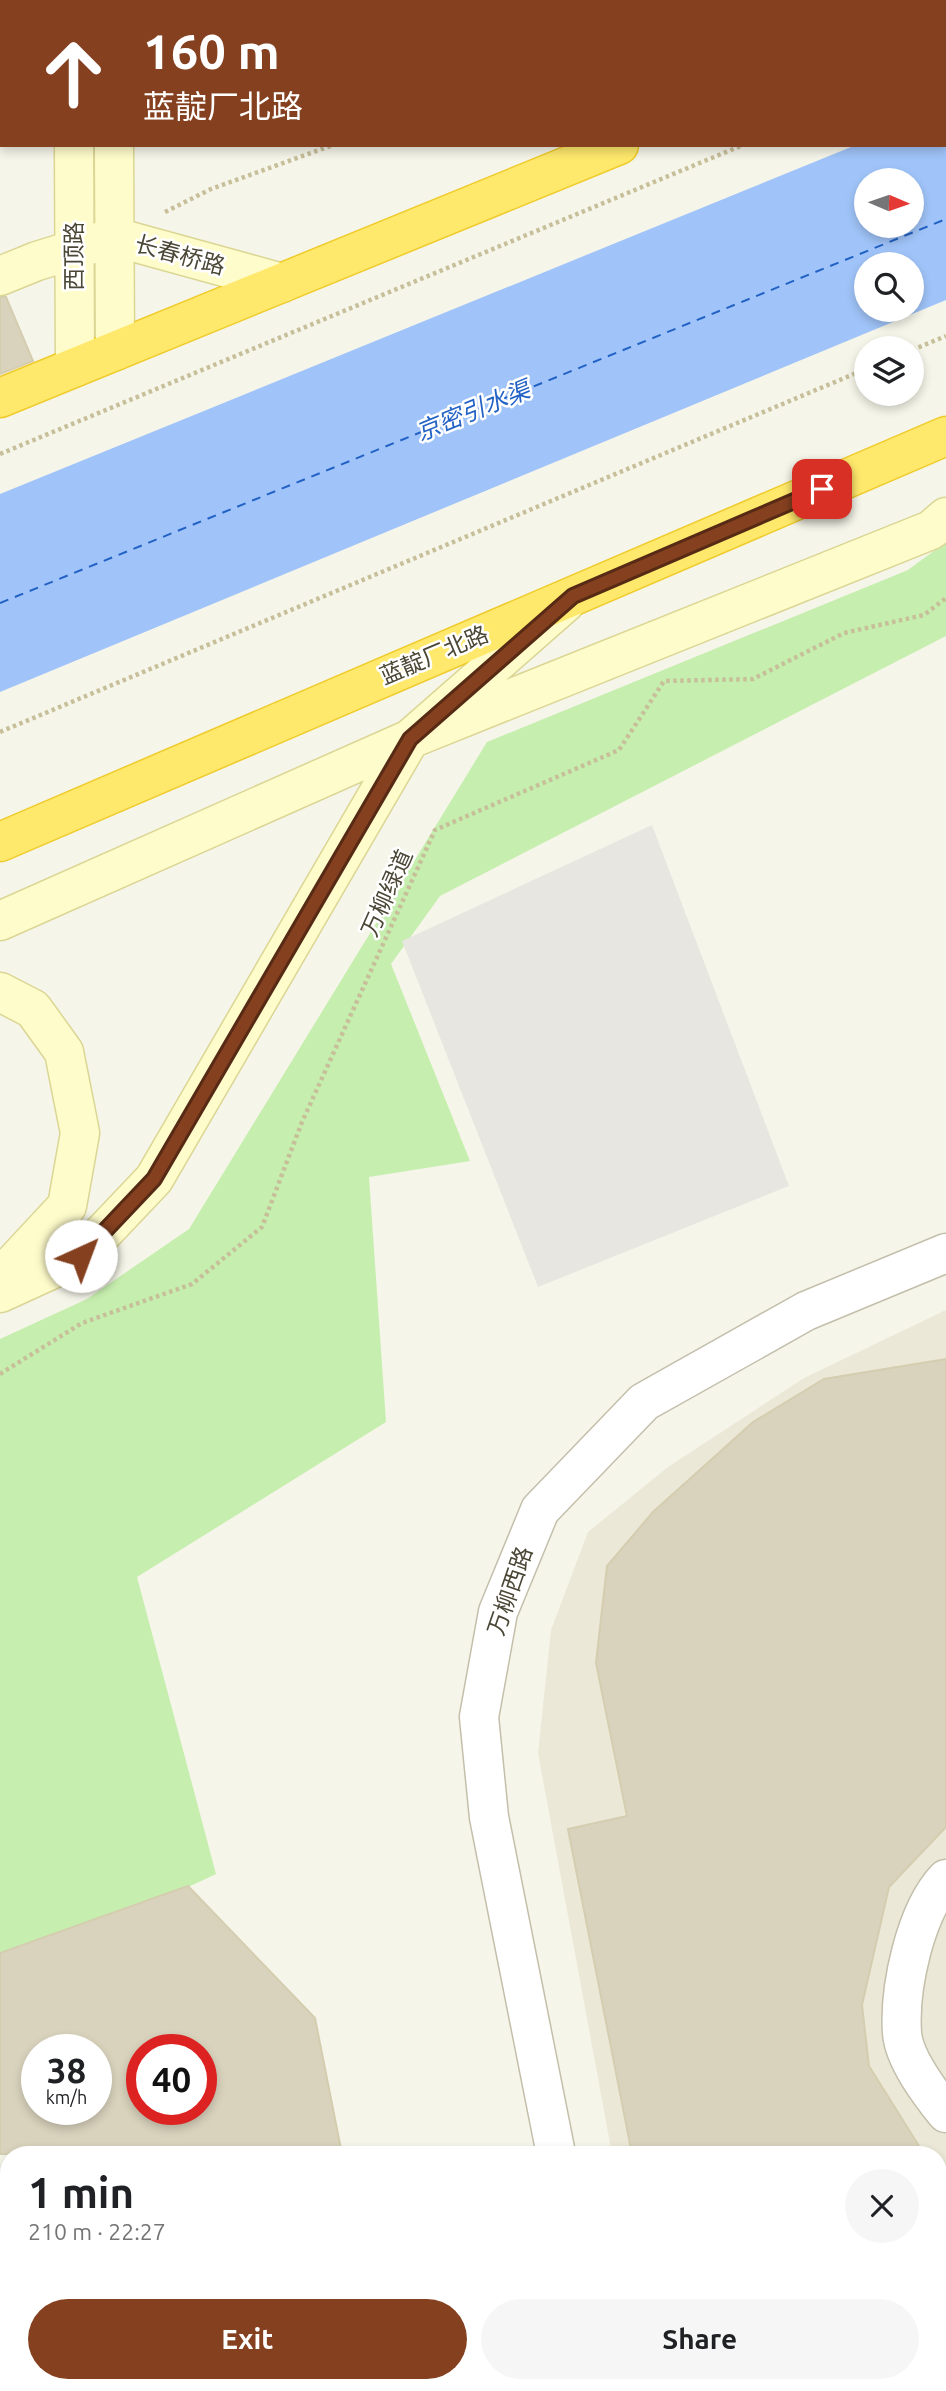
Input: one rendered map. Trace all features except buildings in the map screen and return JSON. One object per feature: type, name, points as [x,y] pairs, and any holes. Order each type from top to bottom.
[{"type":"highway","points":[[0,398],[614,147]]},
{"type":"highway","name":"蓝靛厂北路","points":[[0,842],[946,436]]},
{"type":"street","name":"西顶路","points":[[74,147],[75,367]]},
{"type":"street","name":"西顶路","points":[[114,147],[115,351]]},
{"type":"street","name":"长春桥路","points":[[0,276],[115,237],[282,283]]},
{"type":"street","points":[[0,921],[410,739],[931,530],[946,517]]},
{"type":"street","points":[[0,1293],[81,1256],[154,1179],[410,739],[573,596]]},
{"type":"street","points":[[0,992],[33,1009],[64,1052],[80,1133],[67,1206],[0,1278]]},
{"type":"street","name":"万柳西路","points":[[554,2146],[489,1817],[479,1717],[498,1612],[540,1510],[644,1402],[806,1311],[946,1253]]},
{"type":"street","points":[[946,1880],[933,1894],[907,1968],[902,2035],[922,2084],[946,2113]]},
{"type":"path","points":[[115,237],[211,189],[327,147]]},
{"type":"path","points":[[0,454],[738,147]]},
{"type":"path","points":[[924,345],[946,336]]},
{"type":"path","points":[[0,732],[854,374]]},
{"type":"path","name":"万柳绿道","points":[[0,1374],[82,1323],[192,1284],[261,1227],[303,1122],[435,830],[619,750],[664,681],[753,679],[844,633],[924,615],[946,598]]},
{"type":"shaded area","points":[[652,825],[789,1186],[538,1287],[402,941]]},
{"type":"shaded area","points":[[946,1310],[946,2146],[611,2146],[538,1753],[551,1630],[588,1532],[668,1467],[804,1378]]},
{"type":"green space","points":[[946,542],[946,636],[440,896],[391,964],[470,1161],[369,1177],[386,1422],[137,1577],[216,1874],[0,1975],[0,1339],[87,1299],[189,1229],[487,742],[908,570]]},
{"type":"water","name":"京密引水渠","points":[[851,147],[946,147],[946,300],[924,309],[924,252],[854,252],[854,322],[893,322],[0,692],[0,494]]},
{"type":"ferry route","points":[[0,603],[946,219]]},
{"type":"route","points":[[81,1256],[154,1179],[410,739],[573,596],[822,489]]}]
